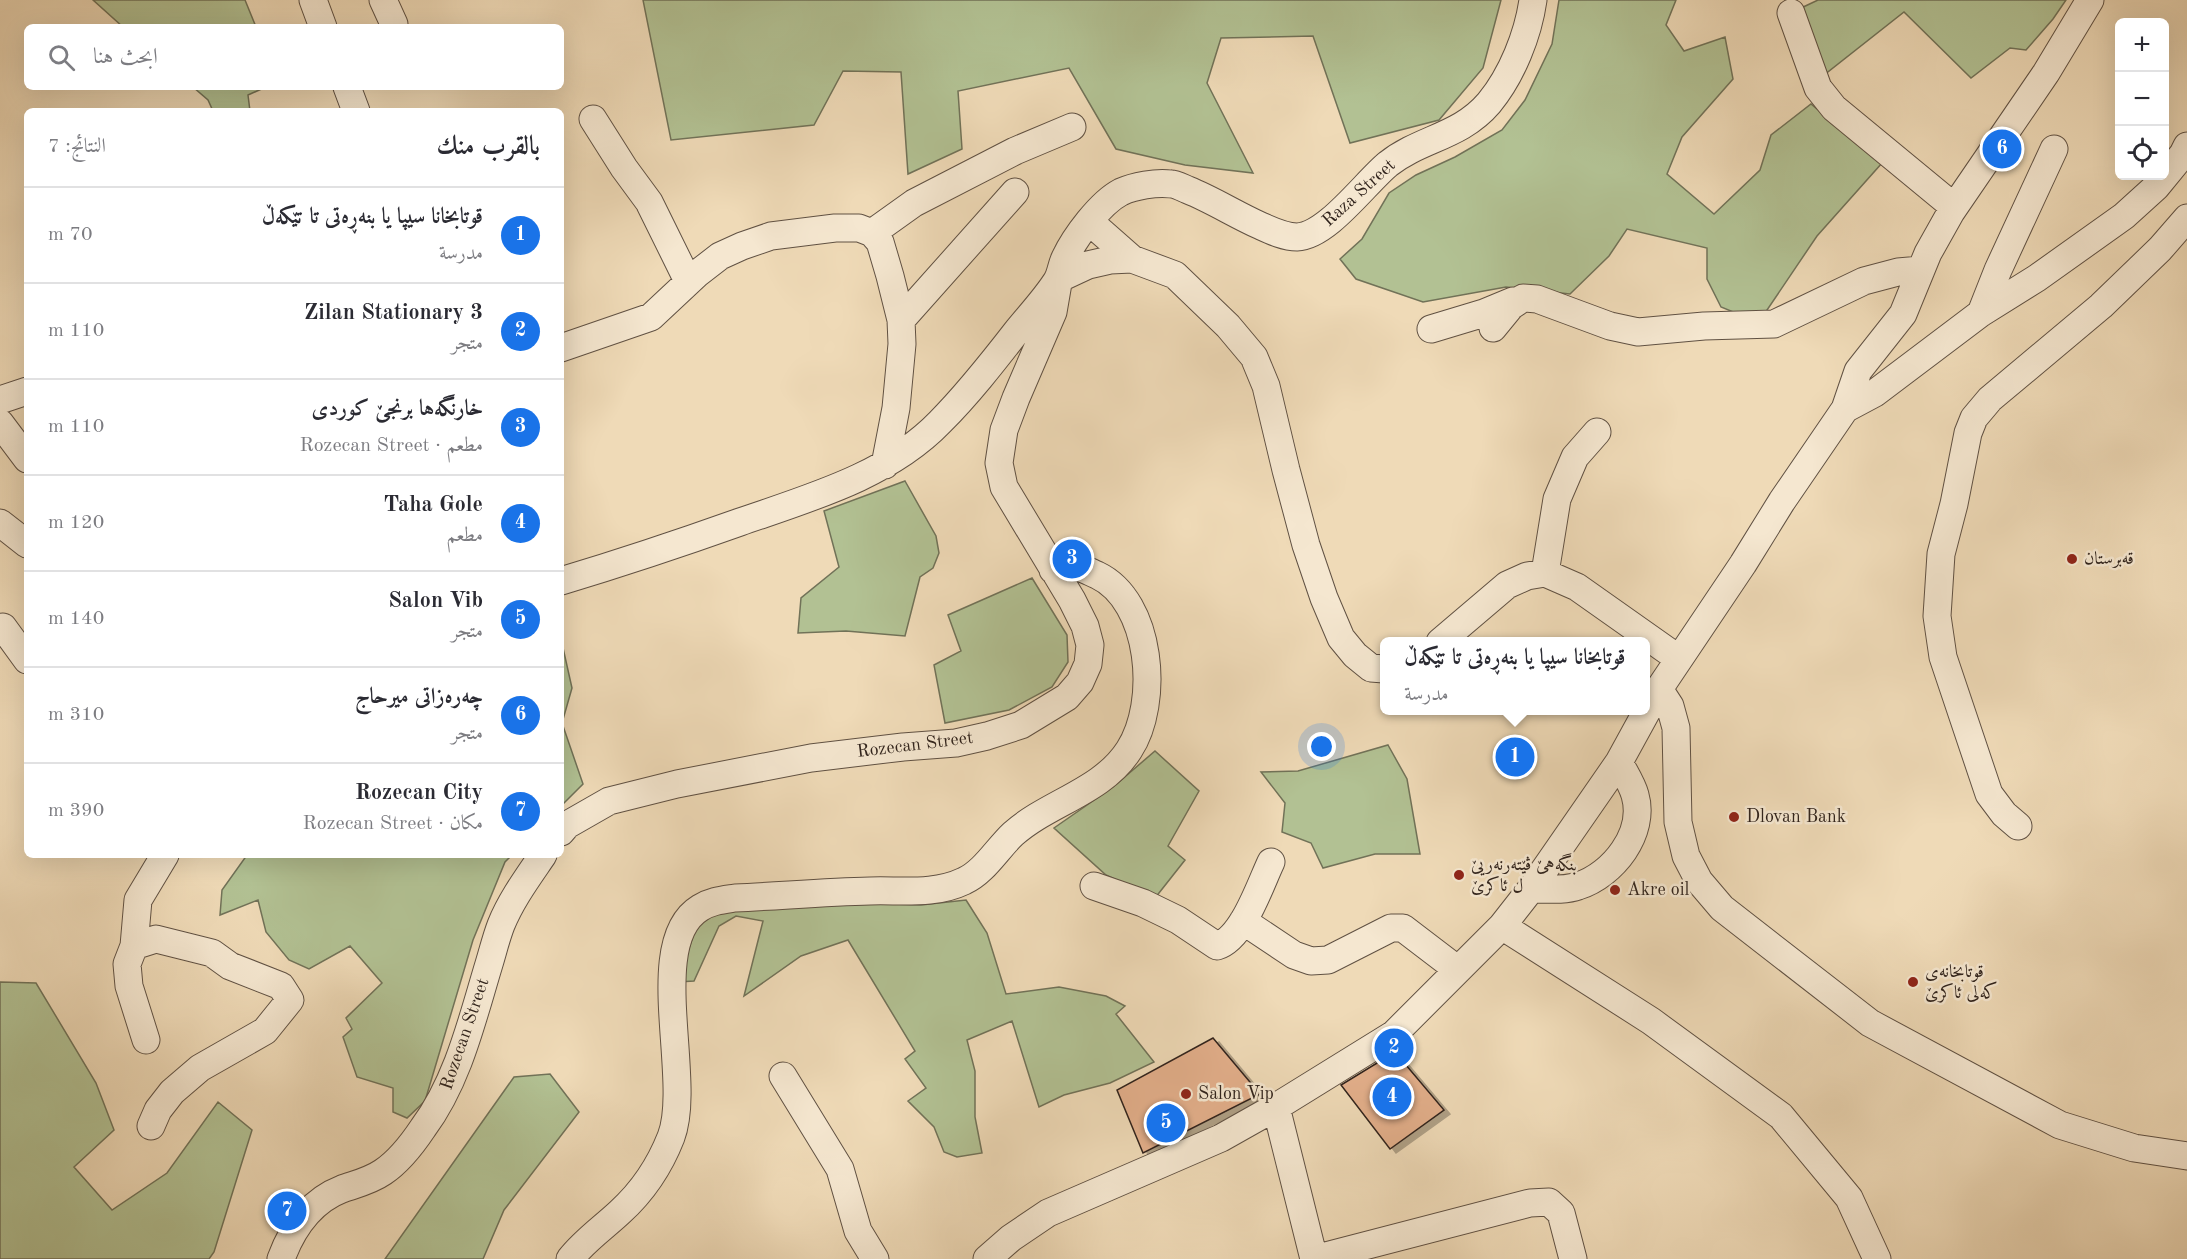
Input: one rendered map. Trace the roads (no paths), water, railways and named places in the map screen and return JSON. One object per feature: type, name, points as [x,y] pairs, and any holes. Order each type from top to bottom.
[{"type":"street","points":[[313,0],[322,24]]},
{"type":"street","points":[[383,0],[394,24]]},
{"type":"street","name":"Raza Street","points":[[1058,279],[1063,261],[1103,206],[1121,192],[1145,185],[1172,183],[1210,199],[1275,232],[1296,237],[1312,234],[1327,224],[1392,161],[1476,118],[1492,100],[1509,72],[1521,46],[1533,0]]},
{"type":"street","points":[[1650,705],[1782,501],[1845,409],[1858,372],[1903,314],[1921,270],[1954,207],[2046,73],[2090,0]]},
{"type":"street","points":[[1791,14],[1818,88],[1834,108],[1954,207]]},
{"type":"street","points":[[347,90],[355,108]]},
{"type":"street","points":[[593,119],[648,202],[688,281]]},
{"type":"street","points":[[872,233],[914,203],[1015,151],[1072,127]]},
{"type":"street","points":[[1845,409],[1875,393],[1981,313],[2037,278],[2124,216],[2156,187],[2187,146]]},
{"type":"street","points":[[1981,313],[1998,270],[2054,149]]},
{"type":"street","points":[[901,320],[1015,192]]},
{"type":"street","points":[[2018,826],[2004,814],[1989,794],[1943,657],[1937,616],[1941,554],[1968,433],[1974,418],[1990,399],[2101,306],[2160,249],[2187,218]]},
{"type":"street","points":[[1090,222],[1132,259],[1176,275],[1228,326],[1254,357],[1266,386],[1289,481],[1324,598],[1341,638],[1355,655],[1371,668],[1380,669]]},
{"type":"street","points":[[564,347],[651,317],[688,281],[720,256],[771,236],[835,228],[859,228],[872,233],[880,242],[901,320],[902,344],[896,408],[885,465]]},
{"type":"street","points":[[564,580],[768,512],[834,488],[885,465],[912,447],[940,423],[1058,279],[1088,265],[1110,260],[1132,259]]},
{"type":"street","points":[[1431,329],[1523,298],[1537,299],[1601,324],[1638,332],[1704,326],[1774,324],[1864,280],[1898,272],[1921,270]]},
{"type":"street","name":"Rozecan Street","points":[[564,829],[575,820],[609,801],[678,784],[811,758],[956,743],[987,736],[1021,725],[1067,698],[1080,682],[1088,664],[1090,645],[1085,626],[1072,600],[1004,487],[999,462],[1004,430],[1056,303],[1058,279]]},
{"type":"street","points":[[1493,328],[1511,306],[1523,298]]},
{"type":"street","points":[[0,423],[24,455]]},
{"type":"street","points":[[1545,573],[1557,499],[1575,457],[1597,432]]},
{"type":"street","points":[[0,523],[24,542]]},
{"type":"street","points":[[570,1259],[583,1243],[620,1213],[638,1194],[650,1177],[671,1136],[676,1114],[677,1084],[672,969],[676,942],[687,921],[698,909],[714,901],[735,898],[871,891],[920,891],[953,886],[967,880],[987,863],[1014,834],[1034,819],[1102,780],[1131,748],[1146,700],[1144,645],[1133,613],[1118,591],[1104,579],[1081,568],[1053,570]]},
{"type":"street","points":[[1446,637],[1507,585],[1527,576],[1545,573],[1577,587],[1648,637]]},
{"type":"street","points":[[10,626],[24,654]]},
{"type":"street","points":[[1650,639],[1679,659]]},
{"type":"street","points":[[1659,689],[1670,706],[1676,728],[1678,822],[1686,856],[1699,881],[1722,908],[1870,1023],[2060,1125],[2134,1148],[2187,1156]]},
{"type":"street","points":[[987,1259],[1011,1238],[1048,1213],[1221,1138],[1394,1034],[1502,926],[1531,889],[1619,762],[1645,715]]},
{"type":"street","points":[[1531,889],[1576,887],[1604,873],[1618,858],[1630,839],[1638,813],[1635,795],[1619,762]]},
{"type":"street","points":[[146,1040],[129,986],[127,964],[134,946],[138,900],[163,858]]},
{"type":"street","name":"Rozecan Street","points":[[281,1259],[286,1244],[301,1220],[319,1202],[341,1190],[360,1185],[385,1171],[423,1130],[439,1105],[466,1040],[501,925],[521,887],[541,858]]},
{"type":"street","points":[[1094,886],[1143,903],[1178,920],[1217,946],[1224,944],[1243,921],[1271,862]]},
{"type":"street","points":[[1243,921],[1294,955],[1311,961],[1328,960],[1391,928],[1403,928],[1458,970]]},
{"type":"street","points":[[1502,926],[1651,1021],[1781,1116],[1850,1198],[1877,1259]]},
{"type":"street","points":[[134,946],[156,939],[212,952],[230,966],[281,986],[290,1000],[265,1031],[200,1068],[172,1092],[158,1110],[151,1125]]},
{"type":"street","points":[[783,1076],[840,1169],[858,1231],[875,1259]]},
{"type":"street","points":[[1276,1107],[1314,1259],[1530,1203],[1549,1202],[1561,1213],[1573,1259]]},
{"type":"place","name":"چەرەزاتی میرحاج","points":[[2002,149]]},
{"type":"place","name":"خارنگەها برنجێ کوردی","points":[[1072,559]]},
{"type":"place","name":"قەبرستان","points":[[2072,559]]},
{"type":"place","name":"قوتابخانا سیپا یا بنەڕەتی تا تێکەڵ","points":[[1515,757]]},
{"type":"place","name":"Dlovan Bank","points":[[1734,817]]},
{"type":"place","name":"بنگەهێ ڤێتەرنەریێ ل ئاکرێ","points":[[1459,875]]},
{"type":"place","name":"Akre oil","points":[[1615,890]]},
{"type":"place","name":"قوتابخانەی کەلی ئاکرێ","points":[[1913,982]]},
{"type":"place","name":"Zilan Stationary 3","points":[[1394,1048]]},
{"type":"place","name":"Salon Vip","points":[[1186,1094]]},
{"type":"place","name":"Taha Gole","points":[[1392,1097]]},
{"type":"place","name":"Salon Vib","points":[[1166,1123]]},
{"type":"place","name":"Rozecan City","points":[[287,1211]]}]
